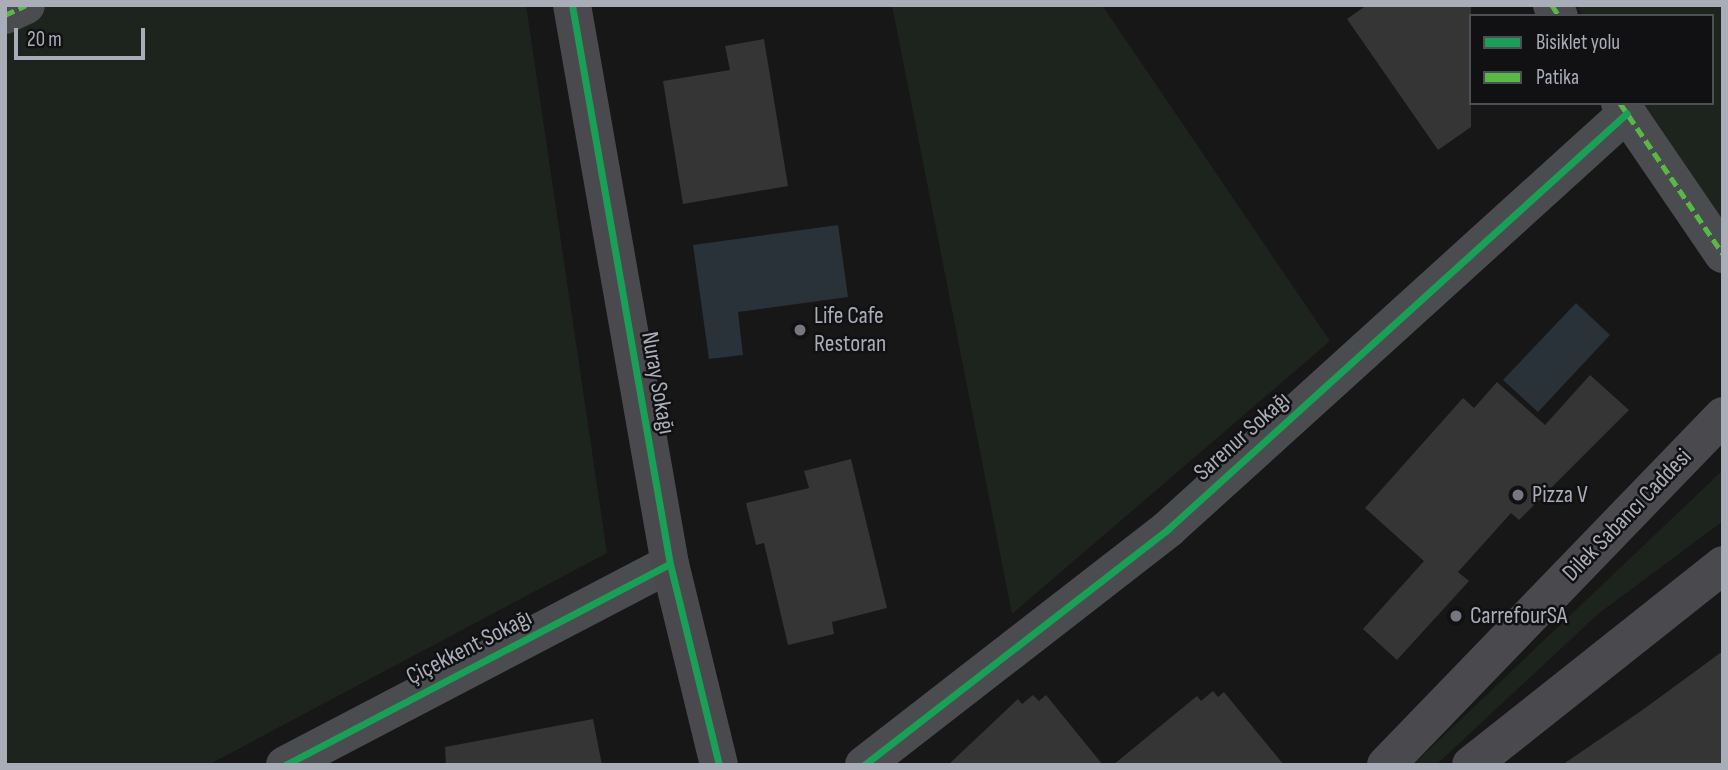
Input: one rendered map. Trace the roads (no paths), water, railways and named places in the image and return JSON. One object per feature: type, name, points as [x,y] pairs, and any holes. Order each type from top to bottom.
[{"type":"main road","name":"Nuray Sokağı","points":[[572,5],[670,564],[719,765]]},
{"type":"main road","name":"Dilek Sabancı Caddesi","points":[[1386,765],[1723,416]]},
{"type":"main road","points":[[1471,765],[1723,565]]},
{"type":"street","points":[[5,15],[26,5]]},
{"type":"street","points":[[1623,108],[1723,254]]},
{"type":"street","name":"Sarenur Sokağı","points":[[864,765],[1168,529],[1623,108]]},
{"type":"street","name":"Çiçekkent Sokağı","points":[[285,765],[670,564]]},
{"type":"place","name":"Life Cafe Restoran","points":[[800,330]]},
{"type":"place","name":"Pizza V","points":[[1518,495]]},
{"type":"place","name":"CarrefourSA","points":[[1456,616]]}]
